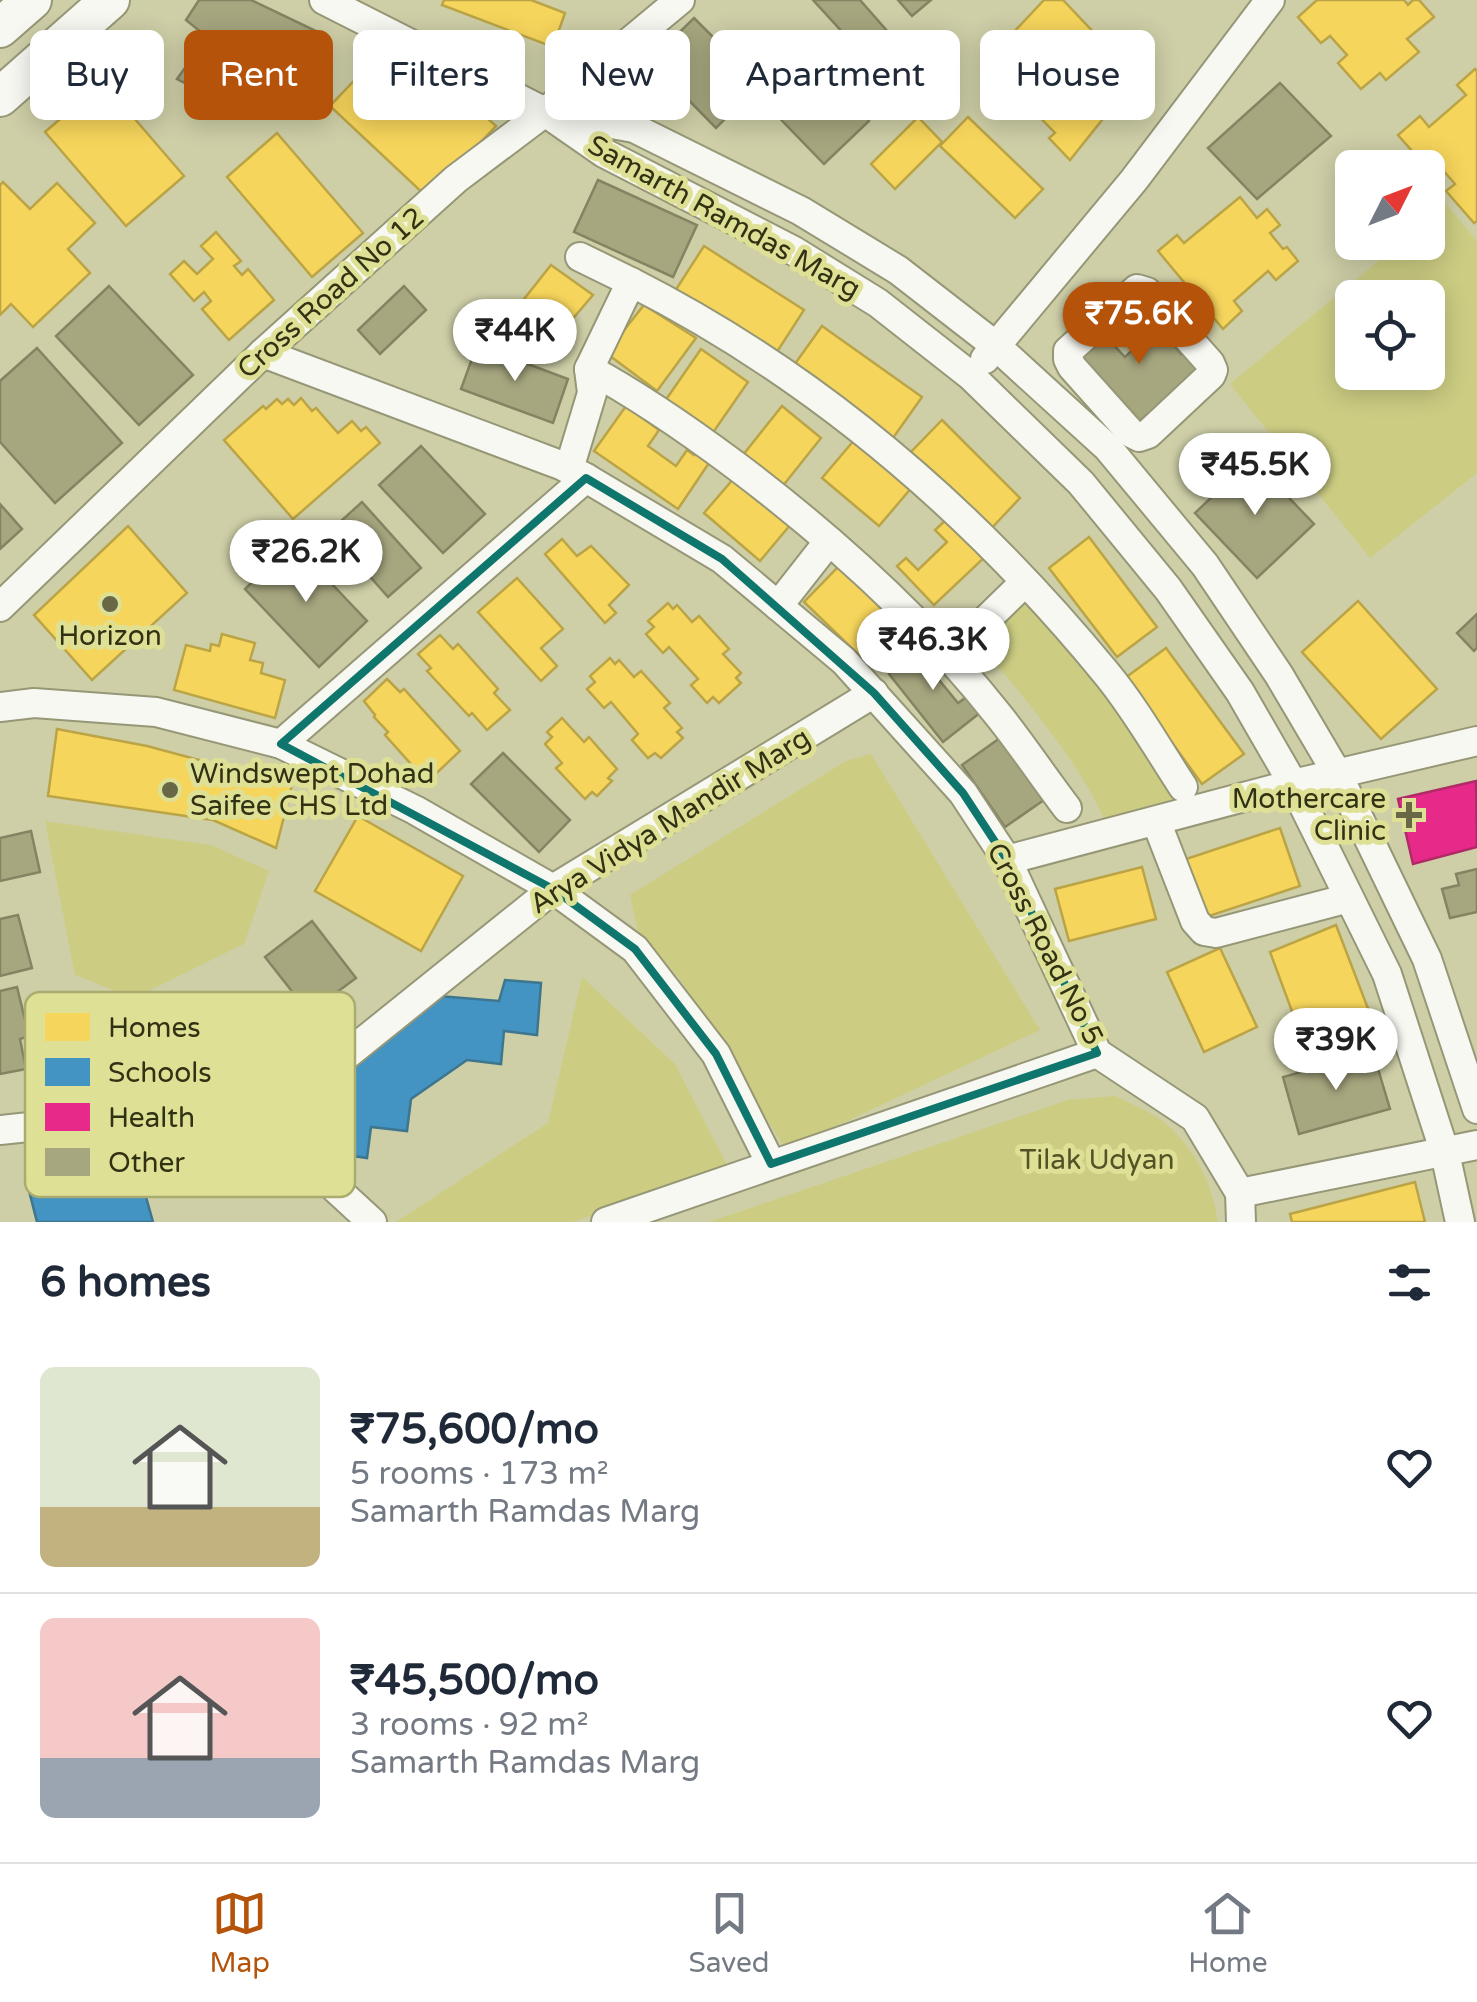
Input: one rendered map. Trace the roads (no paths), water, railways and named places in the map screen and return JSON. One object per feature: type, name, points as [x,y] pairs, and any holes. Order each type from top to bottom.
[{"type":"main road","points":[[0,28],[32,0]]},
{"type":"main road","points":[[0,98],[110,0]]},
{"type":"street","name":"Samarth Ramdas Marg","points":[[324,0],[545,112]]},
{"type":"street","name":"Cross Road No 12","points":[[644,30],[680,0]]},
{"type":"street","points":[[971,376],[1134,180],[1270,0]]},
{"type":"street","name":"Cross Road No 12","points":[[0,606],[262,353],[456,179],[545,112]]},
{"type":"street","name":"Samarth Ramdas Marg","points":[[556,120],[604,154],[794,252],[878,303],[971,376],[1081,483],[1168,589],[1240,692],[1293,784],[1340,901],[1362,926],[1386,974],[1444,1153],[1460,1222]]},
{"type":"street","name":"Samarth Ramdas Marg","points":[[590,120],[634,128],[801,210],[898,270],[996,346],[1108,448],[1205,565],[1279,675],[1338,776],[1426,959],[1477,1109]]},
{"type":"street","points":[[580,257],[680,306],[788,374],[870,436],[943,499],[1026,582],[1108,675],[1188,813]]},
{"type":"street","points":[[281,744],[577,474],[592,392],[589,369],[631,282]]},
{"type":"street","points":[[1141,289],[1214,370],[1148,434],[1139,437],[1081,378],[1068,363],[1068,351],[1141,289]]},
{"type":"street","name":"Cross Road No 5","points":[[262,353],[577,474],[722,559],[844,661],[963,793],[1007,860],[1097,1053],[1195,1118],[1240,1192],[1241,1222]]},
{"type":"street","points":[[589,369],[686,429],[788,506],[882,589],[999,716],[1066,808]]},
{"type":"street","points":[[1028,432],[1081,378]]},
{"type":"street","points":[[778,606],[829,541]]},
{"type":"street","points":[[948,657],[1026,582]]},
{"type":"street","name":"Arya Vidya Mandir Marg","points":[[355,1048],[553,889],[874,693]]},
{"type":"street","points":[[0,707],[34,703],[156,712],[281,744],[415,810],[553,889],[634,949],[646,964],[716,1054],[771,1164]]},
{"type":"street","points":[[1258,804],[1293,784],[1477,741]]},
{"type":"street","points":[[1007,860],[1159,829],[1188,813],[1282,803],[1289,806],[1318,852]]},
{"type":"street","points":[[1159,829],[1195,921],[1204,931],[1216,932],[1340,901]]},
{"type":"street","points":[[1362,926],[1403,912]]},
{"type":"street","points":[[1404,1028],[1445,1013]]},
{"type":"street","points":[[606,1222],[1097,1053]]},
{"type":"street","points":[[0,1130],[25,1127]]},
{"type":"street","points":[[1240,1192],[1477,1145]]},
{"type":"street","points":[[345,1197],[372,1222]]},
{"type":"place","name":"Horizon","points":[[110,604]]},
{"type":"place","name":"Windswept Dohad Saifee CHS Ltd","points":[[170,790]]},
{"type":"place","name":"Mothercare Clinic","points":[[1409,815]]},
{"type":"park label","name":"Tilak Udyan","points":[[1097,1160]]}]
